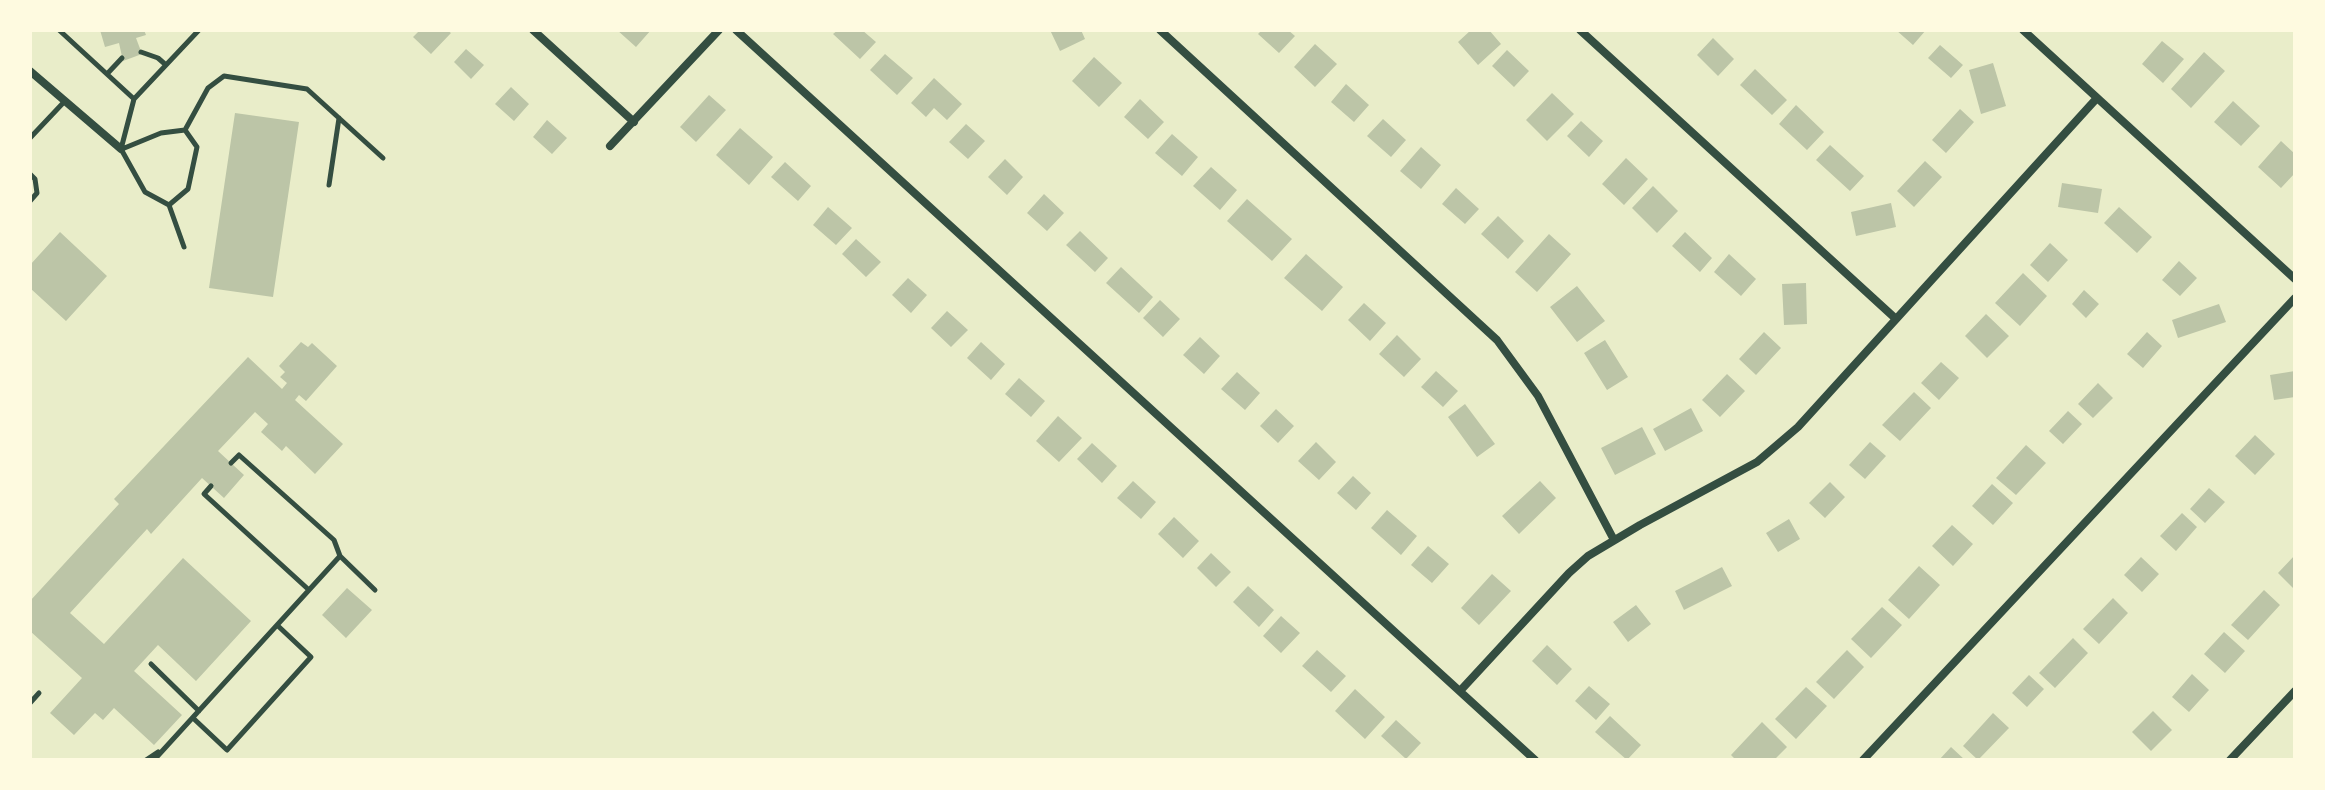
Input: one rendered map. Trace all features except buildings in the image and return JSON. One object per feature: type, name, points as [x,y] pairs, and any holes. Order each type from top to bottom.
[{"type":"street","points":[[533,30],[634,122]]},
{"type":"street","points":[[610,146],[719,30]]},
{"type":"street","points":[[736,30],[1535,760]]},
{"type":"street","points":[[1160,30],[1497,340],[1538,396],[1614,540]]},
{"type":"street","points":[[1580,30],[1896,319]]},
{"type":"street","points":[[2023,30],[2295,279]]},
{"type":"street","points":[[30,71],[121,149]]},
{"type":"street","points":[[1460,691],[1588,556],[1741,472],[1798,427],[2097,98]]},
{"type":"street","points":[[1863,760],[2295,298]]},
{"type":"street","points":[[2230,760],[2295,691]]},
{"type":"lane","points":[[59,30],[134,99]]},
{"type":"lane","points":[[184,247],[169,205],[145,192],[121,149],[134,99],[199,30]]},
{"type":"lane","points":[[141,52],[158,58],[166,65]]},
{"type":"lane","points":[[107,74],[122,58]]},
{"type":"lane","points":[[185,130],[208,88],[224,76],[307,89],[383,158]]},
{"type":"lane","points":[[30,138],[64,102]]},
{"type":"lane","points":[[329,185],[339,118]]},
{"type":"lane","points":[[121,149],[161,133],[185,130]]},
{"type":"lane","points":[[169,205],[188,189],[197,147],[185,130]]},
{"type":"lane","points":[[30,174],[35,179],[37,193],[30,201]]},
{"type":"lane","points":[[231,463],[239,455],[334,540],[340,556],[375,590]]},
{"type":"lane","points":[[211,486],[204,494],[309,590]]},
{"type":"lane","points":[[154,760],[340,556]]},
{"type":"lane","points":[[193,718],[227,750],[311,657],[277,625]]},
{"type":"lane","points":[[151,664],[199,711]]},
{"type":"lane","points":[[30,703],[39,693]]},
{"type":"lane","points":[[146,760],[162,749]]}]
